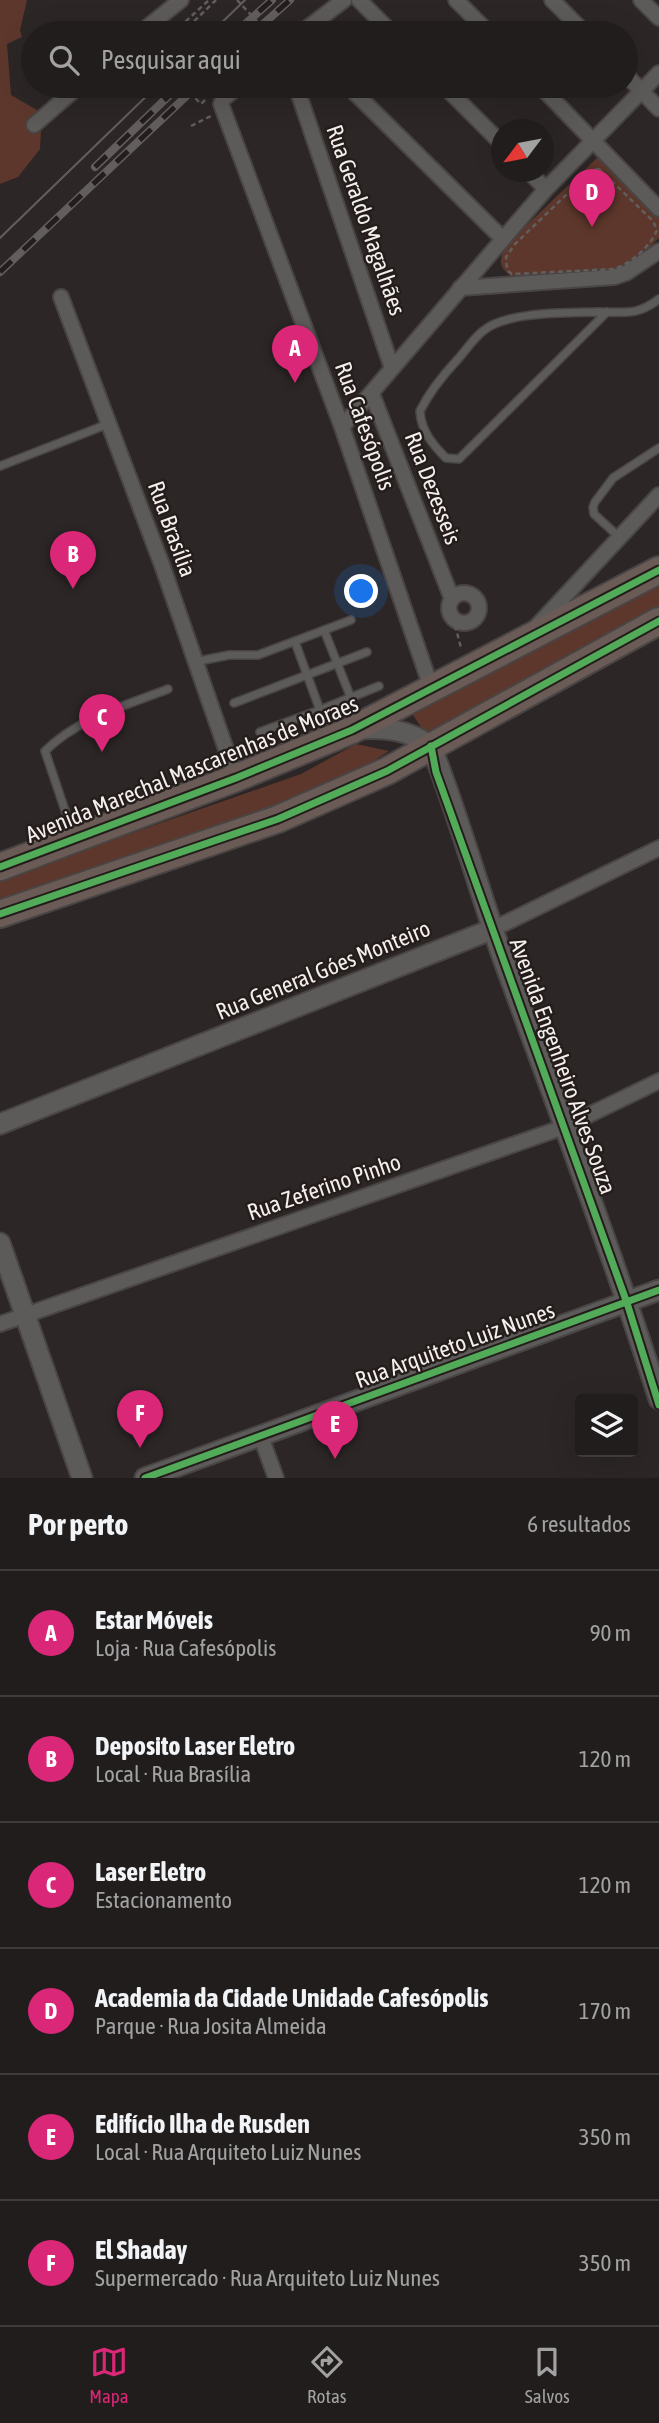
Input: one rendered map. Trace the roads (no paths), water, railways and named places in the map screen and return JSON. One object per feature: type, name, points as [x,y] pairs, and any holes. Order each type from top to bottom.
[{"type":"highway","name":"Avenida Marechal Mascarenhas de Moraes","points":[[0,867],[236,778],[352,730],[659,570]]},
{"type":"highway","points":[[0,914],[278,820],[387,771],[659,621]]},
{"type":"main road","points":[[352,730],[379,727],[404,732],[431,746]]},
{"type":"main road","name":"Avenida Engenheiro Alves Souza","points":[[431,746],[450,795],[493,929],[628,1302],[659,1399]]},
{"type":"main road","name":"Rua General Góes Monteiro","points":[[0,1125],[493,929]]},
{"type":"main road","points":[[0,1243],[82,1478]]},
{"type":"main road","name":"Rua Arquiteto Luiz Nunes","points":[[145,1478],[659,1290]]},
{"type":"street","points":[[155,21],[181,0]]},
{"type":"street","points":[[317,21],[344,0]]},
{"type":"street","points":[[359,0],[380,21]]},
{"type":"street","points":[[456,0],[477,21]]},
{"type":"street","points":[[552,0],[573,21]]},
{"type":"street","points":[[641,0],[659,18]]},
{"type":"street","points":[[638,94],[659,73]]},
{"type":"street","points":[[638,88],[659,109]]},
{"type":"street","points":[[34,125],[65,98]]},
{"type":"street","name":"Rua Cafesópolis","points":[[224,98],[218,103],[342,427],[431,687]]},
{"type":"street","name":"Rua Geraldo Magalhães","points":[[300,98],[392,368]]},
{"type":"street","points":[[360,98],[502,238]]},
{"type":"street","points":[[456,98],[491,133]]},
{"type":"street","points":[[552,98],[659,209]]},
{"type":"street","points":[[342,427],[502,238],[634,98]]},
{"type":"street","points":[[539,182],[546,189]]},
{"type":"street","points":[[460,288],[614,277],[626,273],[659,251]]},
{"type":"street","name":"Rua Brasília","points":[[61,297],[200,662],[236,778]]},
{"type":"street","name":"Rua Dezesseis","points":[[372,394],[452,599]]},
{"type":"street","points":[[523,641],[659,495]]},
{"type":"street","points":[[460,593],[470,594],[477,600],[479,609],[475,618],[466,622],[453,617],[449,608],[452,599],[460,593]]},
{"type":"street","name":"Rua General Góes Monteiro","points":[[493,929],[659,848]]},
{"type":"street","name":"Rua Zeferino Pinho","points":[[0,1324],[564,1127],[659,1082]]},
{"type":"street","points":[[261,1437],[276,1478]]},
{"type":"lane","points":[[607,312],[458,458],[446,458],[434,447],[425,431],[420,411],[439,380],[484,330],[514,318],[607,312],[642,311],[659,299]]},
{"type":"lane","points":[[0,466],[108,424]]},
{"type":"lane","points":[[618,536],[594,514],[595,502],[612,478],[659,448]]},
{"type":"lane","points":[[200,662],[229,655],[258,654],[351,620]]},
{"type":"lane","points":[[324,630],[351,698]]},
{"type":"lane","points":[[295,642],[320,710]]},
{"type":"lane","points":[[234,703],[367,652]]},
{"type":"lane","points":[[260,732],[379,686]]},
{"type":"lane","points":[[74,838],[45,751],[58,738],[85,721],[168,689]]},
{"type":"tram line","points":[[223,21],[245,0]]},
{"type":"tram line","points":[[0,238],[145,98]]},
{"type":"railway","points":[[248,21],[272,0]]},
{"type":"railway","points":[[266,21],[290,0]]},
{"type":"railway","points":[[95,167],[167,98]]},
{"type":"railway","points":[[0,272],[184,98]]},
{"type":"place","name":"Academia da Cidade Unidade Cafesópolis","points":[[592,227]]},
{"type":"place","name":"Estar Móveis","points":[[295,383]]},
{"type":"place","name":"Deposito Laser Eletro","points":[[73,589]]},
{"type":"place","name":"Laser Eletro","points":[[102,752]]},
{"type":"place","name":"El Shaday","points":[[140,1448]]},
{"type":"place","name":"Edifício Ilha de Rusden","points":[[335,1459]]}]
